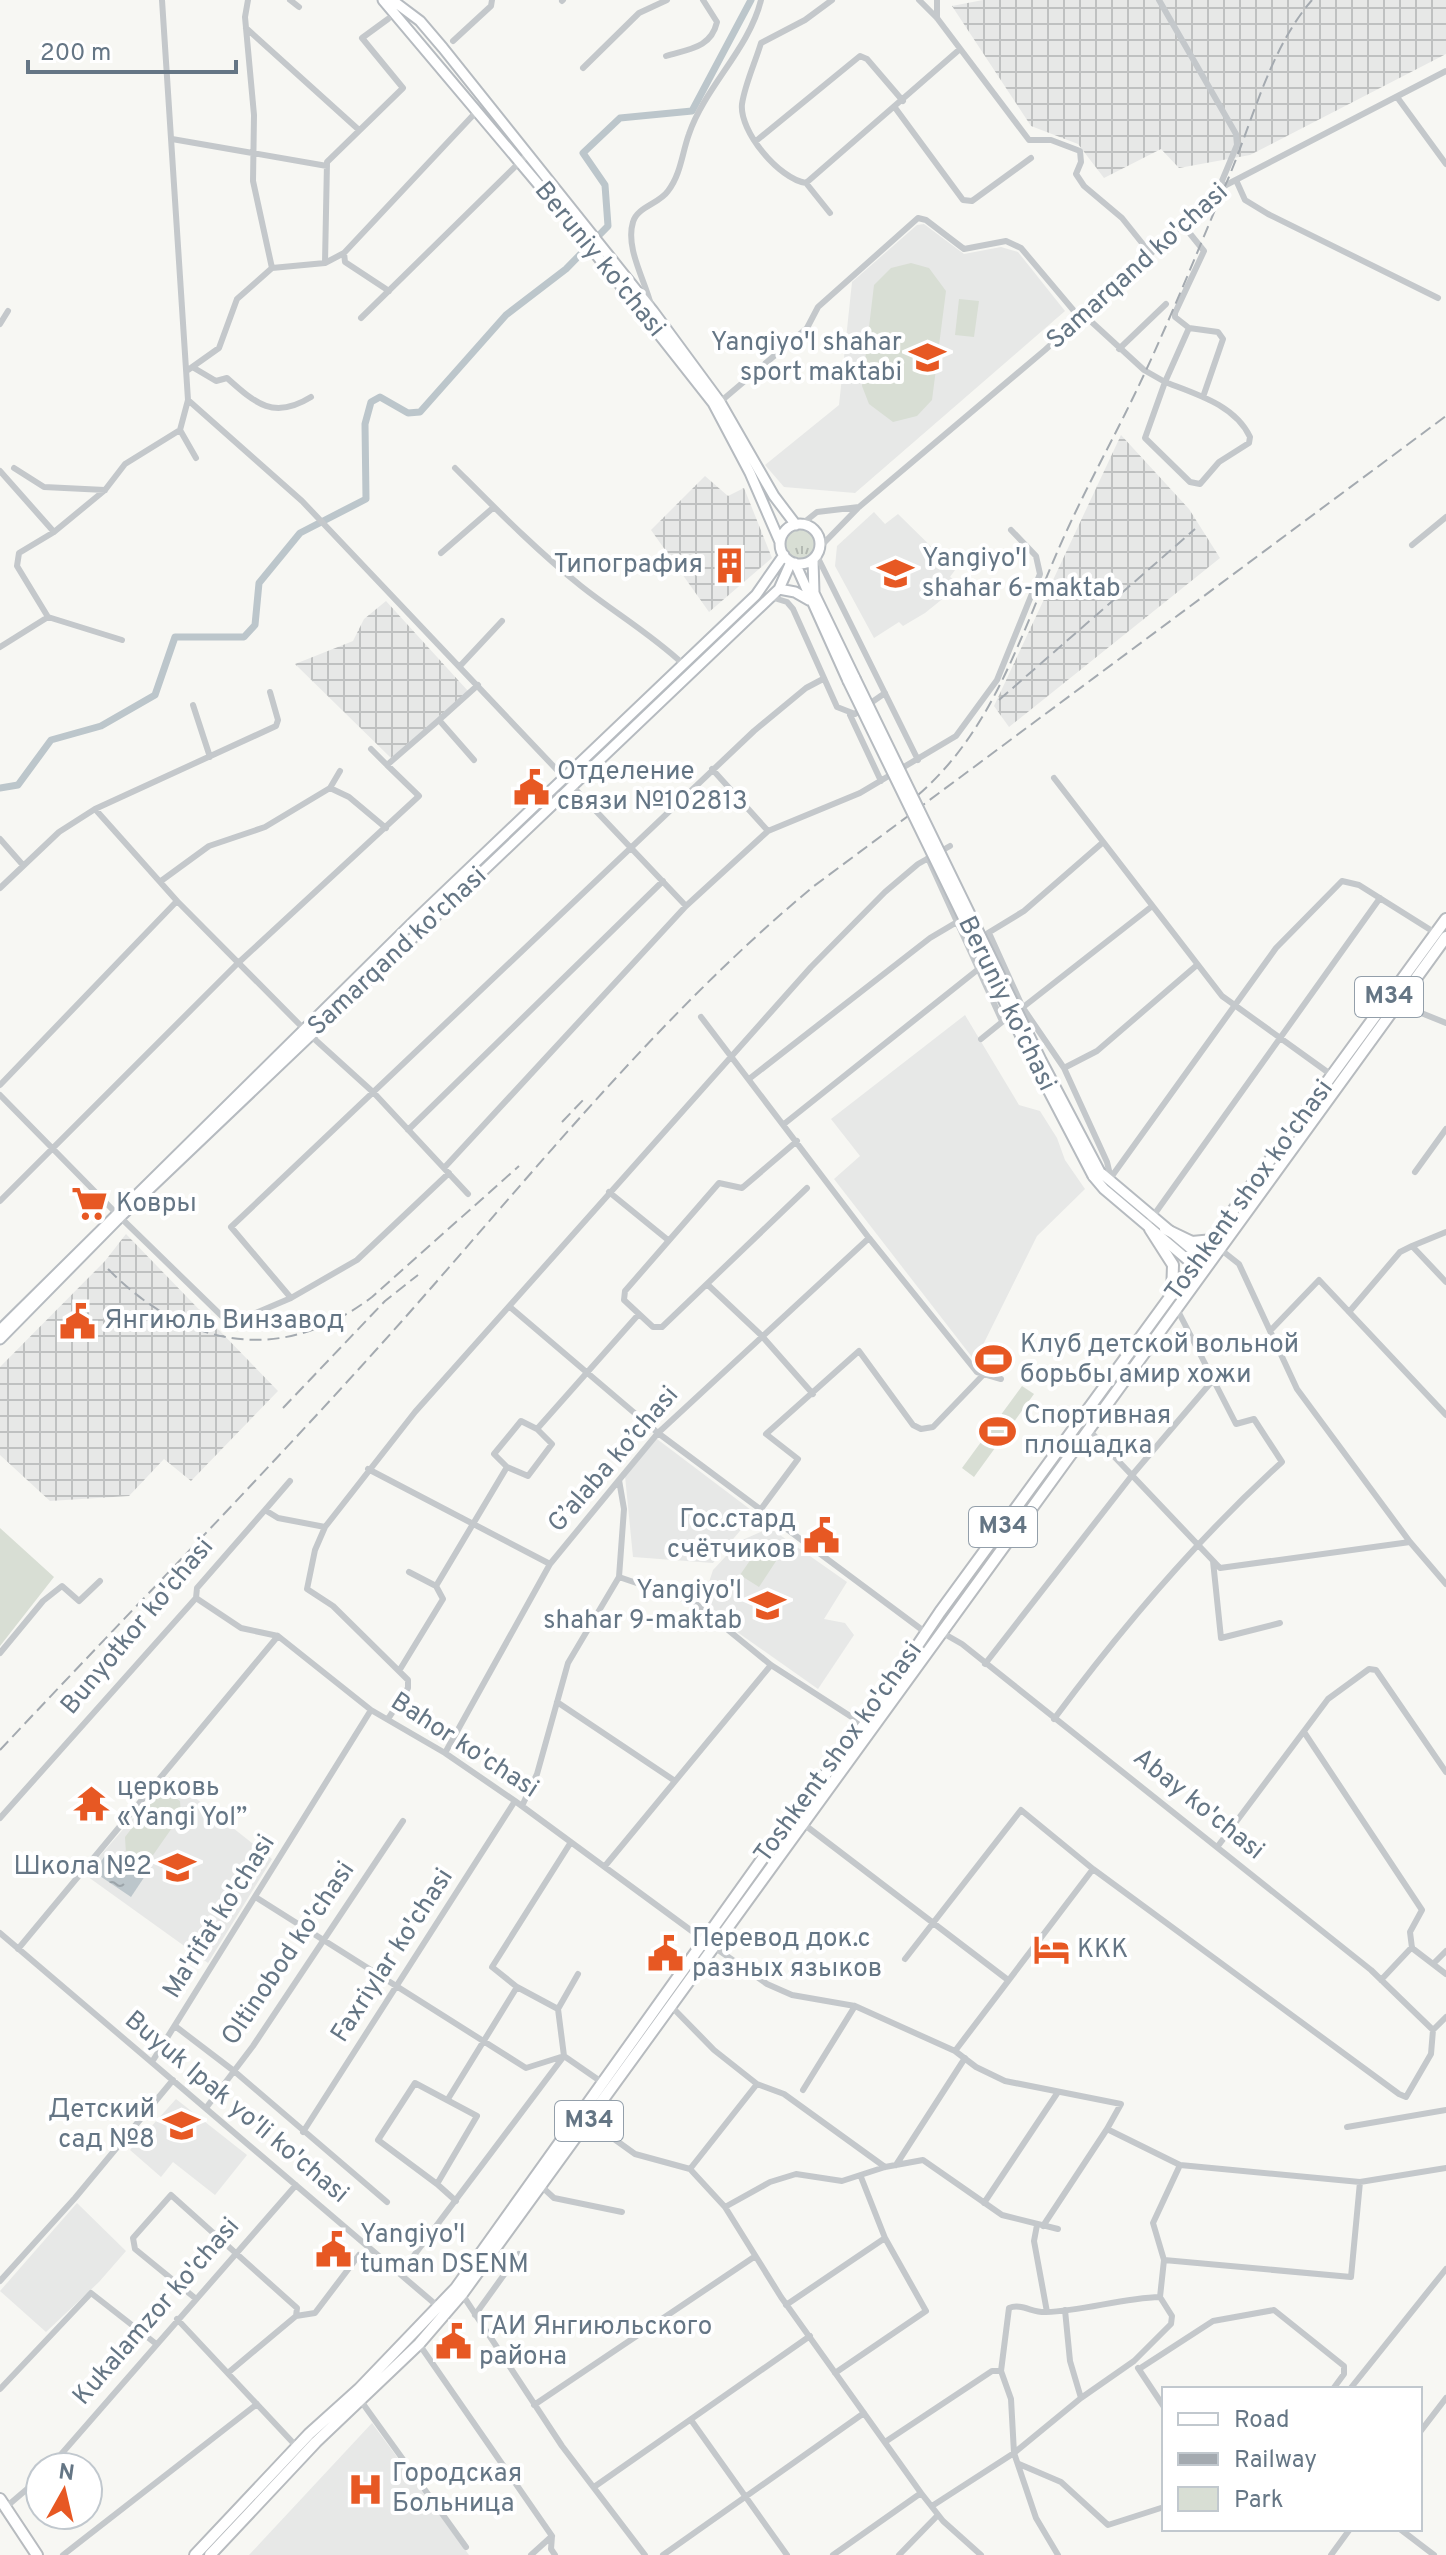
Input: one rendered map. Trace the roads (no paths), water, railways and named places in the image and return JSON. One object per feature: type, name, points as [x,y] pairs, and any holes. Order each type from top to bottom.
[{"type":"main road","name":"Beruniy ko'chasi","points":[[390,9],[443,75],[523,158]]},
{"type":"main road","name":"Beruniy ko'chasi","points":[[390,9],[410,13],[435,39],[523,158],[720,402],[759,471],[799,524],[814,529],[814,593],[852,680]]},
{"type":"main road","points":[[443,75],[455,77],[454,63]]},
{"type":"main road","name":"Beruniy ko'chasi","points":[[650,313],[713,403],[750,473],[780,542],[852,680],[1097,1174],[1149,1224],[1201,1265]]},
{"type":"main road","points":[[780,542],[785,531],[799,524]]},
{"type":"main road","points":[[790,560],[816,554]]},
{"type":"main road","name":"Samarqand ko'chasi","points":[[568,783],[683,664],[790,560]]},
{"type":"main road","name":"Samarqand ko'chasi","points":[[0,1330],[568,783],[775,593],[790,560]]},
{"type":"main road","points":[[775,593],[795,592],[809,600]]},
{"type":"main road","name":"Toshkent shox ko'chasi","points":[[195,2555],[297,2447],[462,2294],[589,2121],[670,2005],[793,1816],[864,1725],[928,1628],[1399,1004],[1441,936],[1446,919]]},
{"type":"main road","name":"Toshkent shox ko'chasi","points":[[1216,1245],[1333,1077],[1441,936]]},
{"type":"main road","name":"Samarqand ko'chasi","points":[[0,1339],[118,1214]]},
{"type":"main road","name":"Beruniy ko'chasi","points":[[1149,1224],[1165,1229],[1201,1265]]},
{"type":"main road","points":[[1149,1224],[1173,1265],[1174,1304]]},
{"type":"main road","points":[[1165,1229],[1192,1242],[1216,1245]]},
{"type":"main road","name":"Toshkent shox ko'chasi","points":[[1088,1429],[1103,1400]]},
{"type":"main road","name":"M34","points":[[938,1636],[1088,1429]]},
{"type":"main road","points":[[928,1628],[938,1636]]},
{"type":"main road","name":"Toshkent shox ko'chasi","points":[[210,2555],[316,2442],[419,2344],[603,2083],[873,1731],[938,1636]]},
{"type":"main road","points":[[3,2503],[37,2555]]},
{"type":"street","points":[[122,640],[48,617],[16,560],[19,553],[54,532],[105,490],[125,464],[180,430],[188,400],[191,369],[162,0]]},
{"type":"street","points":[[248,0],[246,28],[255,151],[253,181],[272,268]]},
{"type":"street","points":[[290,0],[299,7]]},
{"type":"street","points":[[435,39],[445,43],[453,41],[491,6],[492,0]]},
{"type":"street","points":[[583,68],[639,13],[667,0]]},
{"type":"street","points":[[666,56],[707,43],[714,35],[717,22],[703,0]]},
{"type":"street","points":[[650,313],[632,241],[633,221],[640,211],[658,203],[670,190],[689,132],[761,0]]},
{"type":"street","points":[[830,213],[806,183],[793,181],[759,152],[741,108],[761,43],[805,20],[832,0]]},
{"type":"street","points":[[919,0],[937,18],[1029,140],[1051,140],[1080,151],[1081,162],[1076,174],[1084,186],[1122,218],[1150,253]]},
{"type":"street","points":[[937,0],[937,18]]},
{"type":"street","points":[[1159,0],[1236,134],[1237,145],[1217,193]]},
{"type":"street","points":[[325,263],[327,162],[403,88],[362,38],[390,9]]},
{"type":"street","points":[[246,28],[359,130]]},
{"type":"street","points":[[453,41],[454,63]]},
{"type":"street","points":[[806,183],[896,109],[960,49]]},
{"type":"street","points":[[756,141],[860,56],[903,101]]},
{"type":"street","name":"Samarqand ko'chasi","points":[[816,554],[859,507],[1082,317],[1217,193],[1236,180],[1446,71]]},
{"type":"street","points":[[1397,97],[1446,164]]},
{"type":"street","points":[[896,109],[963,200],[972,201],[1031,158]]},
{"type":"street","points":[[191,369],[219,348],[237,299],[272,268],[325,263],[344,253],[477,111]]},
{"type":"street","points":[[172,139],[255,151],[327,166]]},
{"type":"street","points":[[361,318],[523,158]]},
{"type":"street","points":[[1236,180],[1245,200],[1268,214],[1438,298]]},
{"type":"street","points":[[720,402],[807,328],[818,307],[918,218],[926,220],[964,249],[1006,241],[1021,248],[1082,317],[1144,370],[1165,382],[1203,397],[1243,422],[1250,437],[1249,443],[1219,462],[1200,484],[1195,484],[1145,438],[1165,382],[1189,328]]},
{"type":"street","points":[[1183,225],[1204,251],[1175,317],[1189,328],[1218,332],[1223,339],[1203,397]]},
{"type":"street","points":[[344,253],[345,262],[389,291]]},
{"type":"street","points":[[1119,349],[1166,304]]},
{"type":"street","points":[[0,324],[8,311]]},
{"type":"street","points":[[191,369],[216,381],[227,378],[258,406],[294,408],[311,397]]},
{"type":"street","points":[[188,400],[302,501],[686,906]]},
{"type":"street","points":[[180,430],[196,458]]},
{"type":"street","points":[[14,468],[51,489],[105,490]]},
{"type":"street","points":[[455,468],[583,588],[652,635],[683,664]]},
{"type":"street","points":[[0,471],[54,532]]},
{"type":"street","points":[[441,553],[494,507]]},
{"type":"street","points":[[799,524],[817,512],[859,507]]},
{"type":"street","points":[[1412,545],[1446,517]]},
{"type":"street","points":[[0,1095],[230,1324],[291,1298],[357,1260],[446,1171],[686,906],[768,831],[881,781],[956,736],[997,680],[1040,574],[1036,556],[1011,530]]},
{"type":"street","name":"Beruniy ko'chasi","points":[[816,554],[918,760]]},
{"type":"street","points":[[775,593],[793,609],[837,707],[850,715],[881,781]]},
{"type":"street","points":[[0,647],[48,617]]},
{"type":"street","points":[[460,666],[502,621]]},
{"type":"street","points":[[291,1298],[231,1227],[712,769],[796,696],[823,679]]},
{"type":"street","points":[[387,765],[478,685]]},
{"type":"street","points":[[0,888],[59,832],[95,809],[276,726],[278,720],[270,692]]},
{"type":"street","points":[[850,715],[885,693]]},
{"type":"street","points":[[193,705],[210,757]]},
{"type":"street","points":[[439,720],[474,760]]},
{"type":"street","points":[[0,1201],[237,964],[419,796],[371,749]]},
{"type":"street","points":[[712,769],[768,831]]},
{"type":"street","points":[[161,881],[200,851],[265,827],[330,788],[340,771]]},
{"type":"street","points":[[1054,778],[1101,844],[1197,965],[1235,1007],[1333,1077]]},
{"type":"street","points":[[330,788],[349,797],[386,828]]},
{"type":"street","points":[[95,809],[237,964],[374,1093],[468,1194]]},
{"type":"street","points":[[0,839],[22,864]]},
{"type":"street","points":[[969,943],[1024,911],[1101,844]]},
{"type":"street","points":[[388,1719],[408,1688],[408,1680],[333,1606],[307,1589],[315,1550],[325,1527],[368,1469],[729,1056],[885,892],[928,858],[950,846]]},
{"type":"street","points":[[928,858],[981,967],[1002,1021]]},
{"type":"street","points":[[408,1130],[663,881]]},
{"type":"street","points":[[1108,1183],[1276,948],[1342,881],[1359,885],[1441,936]]},
{"type":"street","points":[[1149,1224],[1380,898]]},
{"type":"street","points":[[0,1085],[177,901]]},
{"type":"street","points":[[981,1039],[1151,907]]},
{"type":"street","points":[[749,1079],[930,938],[957,922]]},
{"type":"street","points":[[989,933],[1023,1008],[1064,1068],[1108,1183]]},
{"type":"street","points":[[1064,1068],[1097,1051],[1197,965]]},
{"type":"street","points":[[784,1124],[981,967]]},
{"type":"street","points":[[1399,1004],[1446,1023]]},
{"type":"street","points":[[701,1017],[869,1238],[977,1372],[1001,1379]]},
{"type":"street","points":[[1415,1172],[1446,1129]]},
{"type":"street","points":[[797,1141],[742,1188],[719,1183],[625,1291],[624,1300],[653,1327],[662,1327],[807,1188]]},
{"type":"street","points":[[609,1192],[668,1240]]},
{"type":"street","points":[[1349,1312],[1400,1252],[1446,1232]]},
{"type":"street","name":"G’alaba ko’chasi","points":[[445,1753],[550,1564],[619,1480],[658,1433],[869,1238]]},
{"type":"street","points":[[1216,1245],[1239,1264],[1297,1389],[1410,1542],[1446,1584]]},
{"type":"street","points":[[1412,1246],[1446,1282]]},
{"type":"street","points":[[1270,1331],[1319,1280],[1446,1415]]},
{"type":"street","points":[[708,1285],[761,1335],[813,1394]]},
{"type":"street","points":[[1054,1719],[1139,1607],[1196,1543],[1282,1462],[1254,1419],[1236,1424],[1174,1304]]},
{"type":"street","points":[[510,1307],[658,1433],[928,1628]]},
{"type":"street","points":[[537,1429],[638,1315]]},
{"type":"street","points":[[761,1509],[798,1459],[766,1434],[859,1351],[913,1425],[921,1429],[933,1427],[984,1374]]},
{"type":"street","points":[[985,1664],[1133,1474],[1213,1380]]},
{"type":"street","points":[[526,1422],[550,1439],[552,1448],[532,1474],[524,1476],[507,1467],[495,1457],[495,1450],[518,1423],[526,1422]]},
{"type":"street","points":[[1088,1429],[1220,1568],[1410,1542]]},
{"type":"street","points":[[436,1586],[507,1467]]},
{"type":"street","points":[[368,1469],[550,1564]]},
{"type":"street","points":[[619,1480],[624,1509],[619,1577],[695,1603],[771,1665],[864,1725]]},
{"type":"street","name":"Bunyotkor ko'chasi","points":[[0,1818],[196,1598],[197,1588],[290,1481]]},
{"type":"street","points":[[265,1510],[278,1518],[325,1527]]},
{"type":"street","points":[[1213,1561],[1221,1638],[1280,1623]]},
{"type":"street","points":[[399,1671],[443,1599],[436,1586],[409,1572]]},
{"type":"street","name":"Faxriylar ko'chasi","points":[[303,2132],[537,1774],[568,1663],[619,1577]]},
{"type":"street","points":[[0,1653],[43,1601],[62,1586],[79,1601],[100,1581]]},
{"type":"street","name":"Bahor ko'chasi","points":[[196,1598],[241,1628],[278,1636],[371,1710],[445,1753],[518,1803],[767,1984],[792,1995],[855,2006],[955,2051],[1005,2081],[1121,2104],[1107,2129]]},
{"type":"street","points":[[18,1949],[278,1636]]},
{"type":"street","name":"Abay ko'chasi","points":[[938,1636],[985,1664],[1218,1846],[1381,1980],[1420,2021],[1433,2030]]},
{"type":"street","points":[[605,1866],[771,1665]]},
{"type":"street","points":[[1218,1846],[1328,1699],[1372,1669],[1446,1772]]},
{"type":"street","points":[[557,1702],[675,1781]]},
{"type":"street","name":"Ma'rifat ko'chasi","points":[[152,2062],[257,1898],[371,1710]]},
{"type":"street","points":[[1304,1732],[1422,1910],[1410,1932],[1412,1947],[1446,1974]]},
{"type":"street","points":[[905,1959],[1019,1810],[1093,1869],[1406,2097]]},
{"type":"street","points":[[793,1816],[1008,1980]]},
{"type":"street","name":"Oltinobod ko'chasi","points":[[206,2108],[403,1821]]},
{"type":"street","points":[[558,2009],[495,1971],[493,1961],[571,1842]]},
{"type":"street","points":[[955,2051],[1093,1869]]},
{"type":"street","points":[[257,1898],[526,2068],[564,2056]]},
{"type":"street","name":"Buyuk Ipak yo'li ko'chasi","points":[[0,1933],[442,2310]]},
{"type":"street","points":[[1381,1980],[1412,1947]]},
{"type":"street","points":[[1433,1964],[1446,1951]]},
{"type":"street","points":[[400,2274],[564,2056],[558,2009],[578,1974]]},
{"type":"street","points":[[448,2099],[517,1987]]},
{"type":"street","points":[[670,2005],[714,2050],[757,2084],[784,2094],[885,2167]]},
{"type":"street","points":[[803,2090],[855,2006]]},
{"type":"street","points":[[1401,2117],[1406,2097],[1431,2054],[1433,2030],[1446,2017]]},
{"type":"street","points":[[175,2026],[234,2071],[387,2202]]},
{"type":"street","points":[[564,2056],[603,2083]]},
{"type":"street","points":[[896,2165],[965,2058]]},
{"type":"street","points":[[0,2281],[75,2198],[173,2080]]},
{"type":"street","points":[[437,2184],[477,2116],[415,2083],[378,2140],[456,2201]]},
{"type":"street","points":[[690,2169],[757,2084]]},
{"type":"street","points":[[984,2203],[1058,2092]]},
{"type":"street","points":[[1347,2127],[1446,2110]]},
{"type":"street","points":[[589,2121],[635,2154],[690,2169],[725,2207],[786,2305],[921,2493],[938,2515],[981,2555]]},
{"type":"street","points":[[1047,2312],[1034,2241],[1040,2226],[1107,2129],[1180,2165],[1360,2182],[1446,2168]]},
{"type":"street","points":[[725,2207],[770,2182],[796,2174],[842,2181],[885,2167],[929,2162],[1002,2215],[1058,2229]]},
{"type":"street","points":[[932,2506],[1014,2453],[1081,2398],[1134,2361],[1171,2324],[1172,2316],[1160,2297],[1164,2260],[1153,2223],[1180,2165]]},
{"type":"street","points":[[835,2373],[926,2311],[885,2238],[861,2177]]},
{"type":"street","points":[[1164,2260],[1351,2277],[1360,2182]]},
{"type":"street","name":"Kukalamzor ko'chasi","points":[[64,2451],[296,2185]]},
{"type":"street","points":[[541,2186],[554,2198],[622,2212]]},
{"type":"street","points":[[195,2298],[135,2249],[133,2238],[171,2195],[297,2308],[296,2316]]},
{"type":"street","points":[[786,2305],[885,2238]]},
{"type":"street","points":[[475,2315],[519,2254]]},
{"type":"street","points":[[229,2372],[296,2316],[315,2313],[359,2255]]},
{"type":"street","points":[[534,2405],[754,2257]]},
{"type":"street","points":[[1352,2387],[1446,2269]]},
{"type":"street","points":[[0,2389],[91,2293],[155,2343]]},
{"type":"street","points":[[462,2294],[534,2405],[645,2555]]},
{"type":"street","points":[[1058,2555],[1036,2518],[1014,2453],[1011,2399],[1001,2371],[1009,2308],[1015,2305],[1047,2312],[1126,2298],[1160,2297]]},
{"type":"street","points":[[1065,2310],[1070,2361],[1081,2398]]},
{"type":"street","points":[[1139,2369],[1213,2321],[1274,2310],[1344,2366],[1344,2374],[1334,2387]]},
{"type":"street","points":[[177,2319],[297,2447]]},
{"type":"street","points":[[594,2487],[810,2336]]},
{"type":"street","points":[[419,2344],[552,2536],[551,2549],[555,2555]]},
{"type":"street","points":[[1134,2361],[1162,2404]]},
{"type":"street","points":[[885,2442],[992,2371],[1001,2371]]},
{"type":"street","points":[[1422,2429],[1446,2398]]},
{"type":"street","points":[[361,2401],[466,2547]]},
{"type":"street","points":[[63,2555],[257,2404]]},
{"type":"street","points":[[663,2555],[864,2413]]},
{"type":"street","points":[[691,2420],[787,2555]]},
{"type":"street","points":[[1019,2464],[1061,2482],[1108,2525],[1162,2508]]},
{"type":"street","points":[[3,2503],[24,2489]]},
{"type":"street","points":[[833,2555],[921,2493]]},
{"type":"street","points":[[899,2555],[938,2515]]},
{"type":"street","points":[[1331,2555],[1349,2531]]},
{"type":"street","points":[[1403,2531],[1434,2555]]},
{"type":"street","points":[[531,2555],[552,2536]]},
{"type":"street","points":[[671,2548],[676,2555]]},
{"type":"water","points":[[108,1851],[145,1876],[131,1897],[94,1872]]},
{"type":"waterway","points":[[0,788],[18,785],[51,740],[101,726],[155,695],[175,637],[244,637],[255,625],[259,583],[300,533],[366,499],[365,424],[371,402],[380,397],[408,413],[420,412],[506,315],[566,269],[608,226],[605,185],[583,153],[620,118],[692,111],[751,0]]},
{"type":"railway","points":[[918,795],[946,767],[969,737],[1007,670],[1068,528],[1164,329],[1235,163],[1272,65],[1312,0]]},
{"type":"railway","points":[[0,1750],[353,1375],[651,1040],[758,935],[814,886],[1446,416]]},
{"type":"railway","points":[[999,700],[1195,529]]},
{"type":"railway","points":[[562,1122],[584,1099]]},
{"type":"railway","points":[[108,1269],[138,1296],[169,1316],[202,1331],[235,1338],[269,1339],[303,1333],[338,1319],[372,1297],[519,1166]]},
{"type":"railway","points":[[283,1408],[385,1301],[418,1275]]},
{"type":"place","name":"Yangiyo'l shahar sport maktabi","points":[[928,358]]},
{"type":"place","name":"Типография","points":[[729,565]]},
{"type":"place","name":"Yangiyo'l shahar 6-maktab","points":[[896,574]]},
{"type":"place","name":"Отделение связи №102813","points":[[531,787]]},
{"type":"place","name":"Ковры","points":[[90,1204]]},
{"type":"place","name":"Янгиюль Винзавод","points":[[78,1321]]},
{"type":"place","name":"Клуб детской вольной борьбы амир хожи","points":[[994,1360]]},
{"type":"place","name":"Спортивная площадка","points":[[998,1431]]},
{"type":"place","name":"Гос.стард счётчиков","points":[[822,1535]]},
{"type":"place","name":"Yangiyo'l shahar 9-maktab","points":[[768,1606]]},
{"type":"place","name":"церковь «Yangi Yol”","points":[[91,1803]]},
{"type":"place","name":"Школа №2","points":[[178,1867]]},
{"type":"place","name":"ККК","points":[[1051,1950]]},
{"type":"place","name":"Перевод док.с разных языков","points":[[666,1954]]},
{"type":"place","name":"Детский сад №8","points":[[181,2125]]},
{"type":"place","name":"Yangiyo'l tuman DSENM","points":[[334,2250]]},
{"type":"place","name":"ГАИ Янгиюльского района","points":[[453,2342]]},
{"type":"place","name":"Городская Больница","points":[[366,2489]]}]
